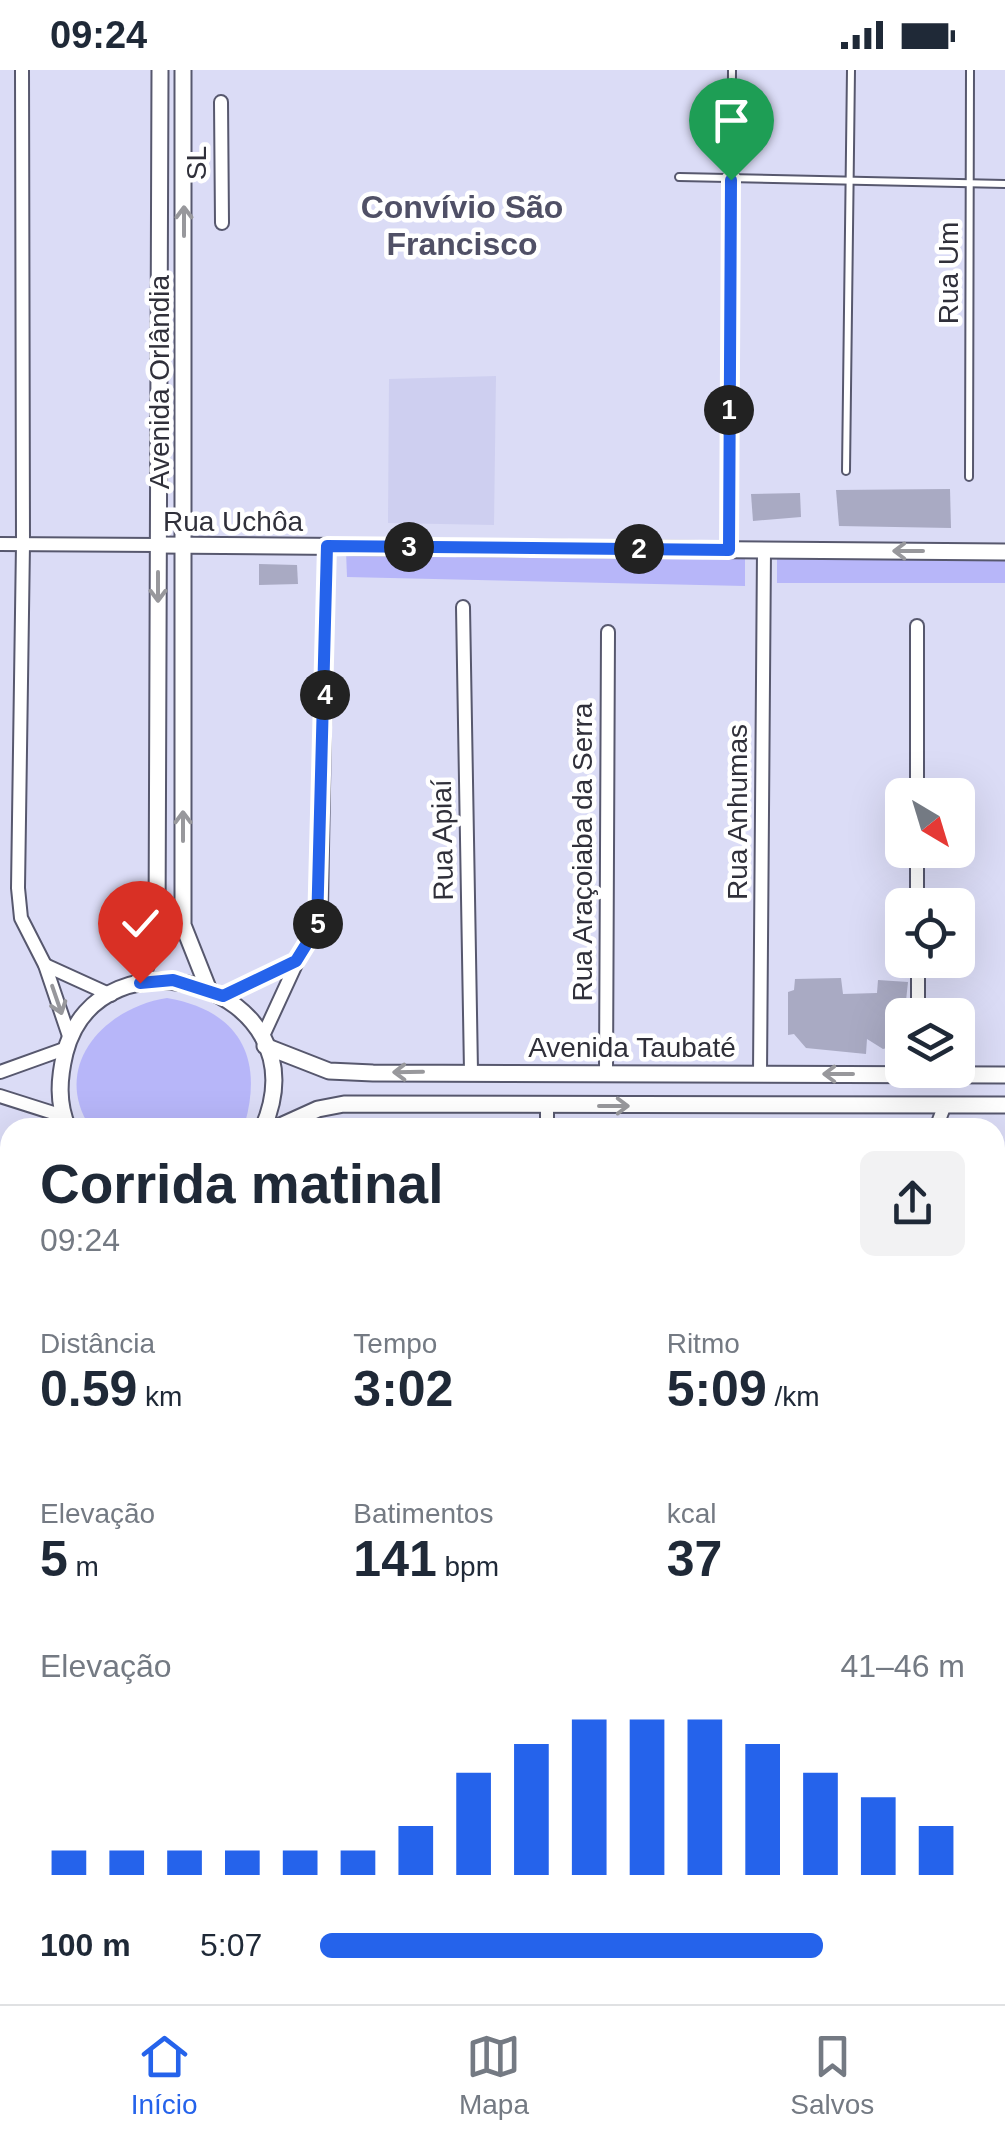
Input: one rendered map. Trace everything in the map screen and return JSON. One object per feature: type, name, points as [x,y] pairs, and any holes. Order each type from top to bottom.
[{"type":"street","points":[[22,70],[23,544],[18,888],[21,918],[45,965],[68,1042],[60,1073],[66,1118]]},
{"type":"street","name":"Avenida Orlândia","points":[[140,983],[157,935],[160,70]]},
{"type":"street","name":"Avenida Orlândia","points":[[183,70],[183,925],[215,992]]},
{"type":"street","name":"SL","points":[[221,102],[222,223]]},
{"type":"street","name":"Rua Uchôa","points":[[0,544],[1005,552]]},
{"type":"street","points":[[263,1042],[296,961],[317,927],[321,910],[327,546]]},
{"type":"street","name":"Rua Anhumas","points":[[760,1073],[764,550]]},
{"type":"street","name":"Rua Apiaí","points":[[463,607],[472,1071]]},
{"type":"street","points":[[917,626],[917,778]]},
{"type":"street","name":"Rua Araçoiaba da Serra","points":[[606,1072],[608,632]]},
{"type":"street","points":[[215,992],[296,961]]},
{"type":"street","points":[[45,965],[111,995]]},
{"type":"street","points":[[0,1072],[68,1042],[111,995],[140,983],[173,980],[215,992],[244,1012],[263,1042],[273,1083],[265,1118]]},
{"type":"street","name":"Avenida Taubaté","points":[[263,1042],[330,1071],[885,1072]]},
{"type":"street","points":[[679,1106],[680,1074]]},
{"type":"street","name":"Avenida Taubaté","points":[[975,1074],[1005,1075]]},
{"type":"street","points":[[0,1096],[56,1118]]},
{"type":"street","points":[[298,1118],[344,1104],[1005,1105]]},
{"type":"street","points":[[547,1106],[547,1118]]},
{"type":"street","points":[[940,1118],[944,1107]]},
{"type":"lane","points":[[729,550],[732,70]]},
{"type":"lane","points":[[846,471],[850,70]]},
{"type":"lane","name":"Rua Um","points":[[970,70],[970,477]]},
{"type":"lane","points":[[679,178],[1005,184]]},
{"type":"shaded area","points":[[496,376],[494,525],[388,523],[389,379]]},
{"type":"shaded area","points":[[346,551],[745,556],[745,586],[347,577]]},
{"type":"shaded area","points":[[777,557],[1005,559],[1005,583],[777,583]]},
{"type":"shaded area","points":[[167,998],[191,1004],[227,1025],[239,1039],[251,1076],[246,1118],[86,1118],[79,1104],[77,1082],[81,1061],[105,1026],[145,1004]]},
{"type":"building","points":[[950,489],[951,528],[839,526],[836,490]]},
{"type":"building","points":[[800,493],[801,517],[753,521],[751,494]]},
{"type":"building","points":[[259,564],[297,565],[298,584],[259,585]]},
{"type":"building","points":[[841,978],[843,994],[877,993],[878,980],[908,982],[906,998],[885,998],[885,1048],[867,1039],[866,1054],[806,1048],[794,1034],[788,1035],[788,992],[794,990],[795,979]]},
{"type":"district","name":"Convívio São Francisco","points":[[462,226]]},
{"type":"route","points":[[140,983],[173,980],[208,988],[223,996],[296,961],[317,927],[321,910],[327,546],[729,550],[731,180]]}]
